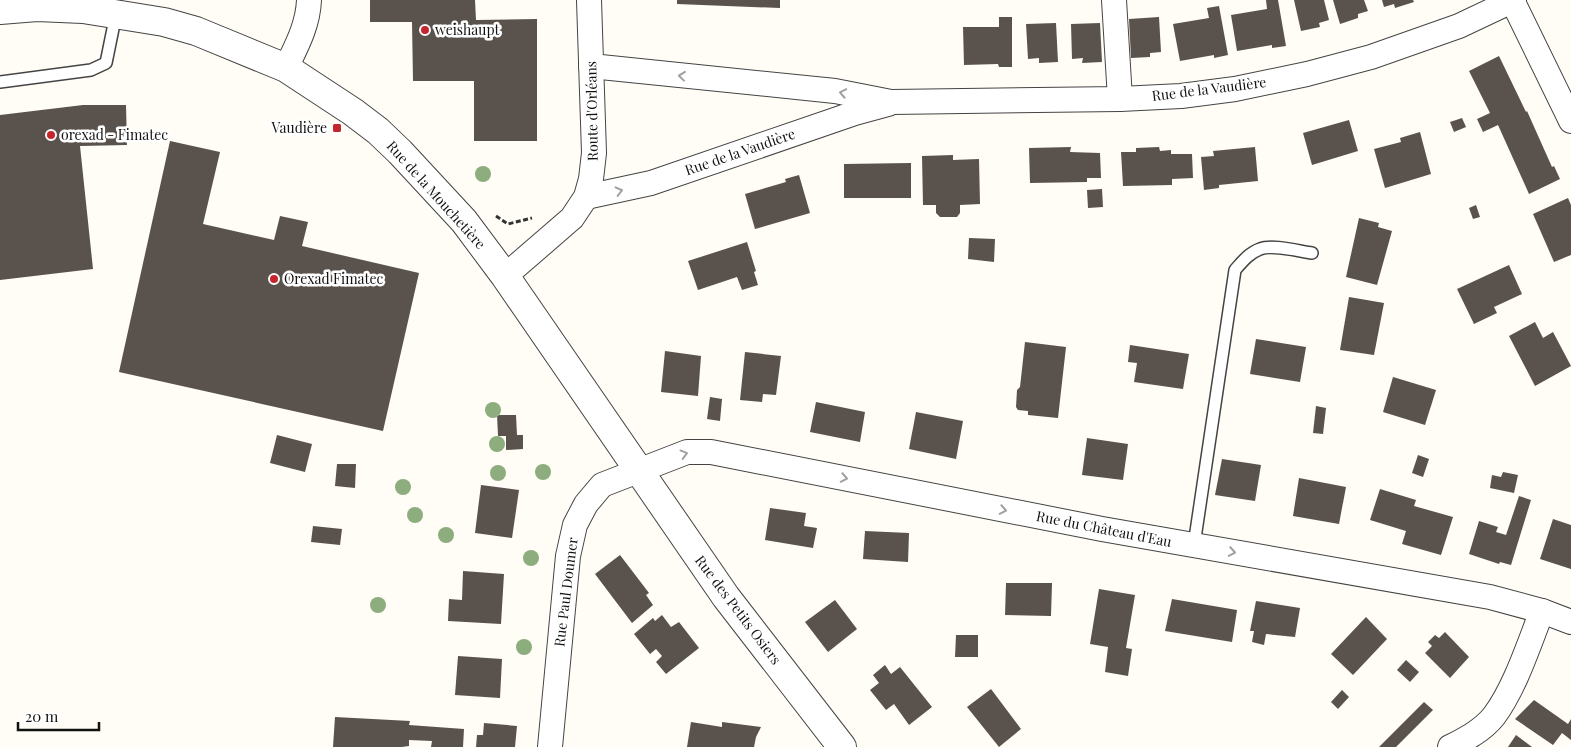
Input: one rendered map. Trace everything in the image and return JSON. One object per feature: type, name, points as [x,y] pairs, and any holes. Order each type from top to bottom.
[{"type":"street","points":[[286,68],[308,18],[309,0]]},
{"type":"street","name":"Route d'Orléans","points":[[505,276],[572,218],[586,197],[591,179],[594,153],[589,0]]},
{"type":"street","points":[[1114,0],[1120,99]]},
{"type":"street","points":[[1513,0],[1571,121]]},
{"type":"street","name":"Rue de la Vaudière","points":[[591,66],[836,92],[891,102],[1120,99],[1180,96],[1235,89],[1307,74],[1411,44],[1460,26],[1513,0]]},
{"type":"street","name":"Rue de la Mouchetière","points":[[0,10],[53,4],[164,22],[196,31],[286,68],[353,112],[378,131],[400,152],[464,221],[505,276],[639,471]]},
{"type":"street","name":"Rue de la Vaudière","points":[[586,197],[651,183],[891,102]]},
{"type":"street","name":"Rue du Château d'Eau","points":[[639,471],[687,452],[711,452],[1082,525],[1490,597],[1542,611],[1571,622]]},
{"type":"street","name":"Rue Paul Doumer","points":[[550,747],[568,556],[575,526],[586,504],[602,485],[639,471]]},
{"type":"street","name":"Rue des Petits Osiers","points":[[639,471],[726,597],[842,747]]},
{"type":"street","points":[[1450,747],[1473,735],[1493,717],[1509,691],[1542,611]]},
{"type":"lane","points":[[0,82],[91,70],[106,63],[116,14]]},
{"type":"lane","points":[[1194,545],[1235,270],[1248,256],[1260,249],[1271,248],[1312,253]]},
{"type":"building","points":[[370,0],[475,0],[476,20],[537,19],[537,141],[474,141],[474,81],[413,81],[412,22],[370,22]]},
{"type":"building","points":[[677,0],[780,0],[780,8],[677,4]]},
{"type":"building","points":[[1266,0],[1278,0],[1286,46],[1272,48],[1272,45],[1237,51],[1231,15],[1267,9]]},
{"type":"building","points":[[1294,0],[1324,0],[1329,20],[1319,23],[1320,27],[1301,31]]},
{"type":"building","points":[[1333,0],[1364,0],[1368,11],[1358,14],[1358,18],[1340,24]]},
{"type":"building","points":[[1382,0],[1413,0],[1414,2],[1395,8],[1394,4],[1384,7]]},
{"type":"building","points":[[1219,6],[1228,55],[1214,58],[1214,55],[1180,61],[1173,24],[1209,18],[1207,8]]},
{"type":"building","points":[[999,17],[1012,17],[1012,67],[999,67],[998,64],[964,65],[963,27],[999,27]]},
{"type":"building","points":[[1159,17],[1161,52],[1150,53],[1150,57],[1131,58],[1129,19]]},
{"type":"building","points":[[1056,23],[1058,62],[1039,63],[1039,58],[1028,59],[1026,24]]},
{"type":"building","points":[[1100,23],[1102,62],[1082,63],[1083,58],[1072,59],[1071,24]]},
{"type":"building","points":[[1499,56],[1527,111],[1552,167],[1554,166],[1560,179],[1529,194],[1498,125],[1483,132],[1477,119],[1490,113],[1469,71]]},
{"type":"building","points":[[83,105],[126,105],[127,145],[80,146],[93,269],[0,280],[0,115]]},
{"type":"building","points":[[1462,118],[1466,127],[1454,132],[1450,122]]},
{"type":"building","points":[[1349,120],[1358,151],[1312,165],[1303,133]]},
{"type":"building","points":[[1420,132],[1431,174],[1385,188],[1374,149],[1401,142],[1400,138]]},
{"type":"building","points":[[170,141],[220,152],[203,224],[274,240],[280,216],[308,222],[302,246],[419,273],[383,431],[119,372]]},
{"type":"building","points":[[1071,147],[1070,152],[1100,153],[1101,178],[1087,178],[1087,182],[1030,183],[1029,148]]},
{"type":"building","points":[[1159,147],[1160,151],[1171,150],[1171,154],[1192,154],[1193,178],[1172,179],[1172,185],[1123,186],[1121,152],[1136,152],[1136,148]]},
{"type":"building","points":[[1255,147],[1258,181],[1219,185],[1219,188],[1204,190],[1201,157],[1214,156],[1213,151]]},
{"type":"building","points":[[953,155],[953,160],[979,159],[980,204],[960,205],[960,213],[957,217],[940,217],[936,213],[936,205],[923,205],[922,156]]},
{"type":"building","points":[[911,163],[911,198],[844,198],[844,164]]},
{"type":"building","points":[[799,175],[810,213],[755,229],[745,194],[786,182],[785,179]]},
{"type":"building","points":[[1102,189],[1103,207],[1088,208],[1087,190]]},
{"type":"building","points":[[1568,198],[1571,205],[1571,255],[1554,262],[1533,214]]},
{"type":"building","points":[[1476,205],[1480,217],[1473,219],[1469,208]]},
{"type":"building","points":[[1359,218],[1379,223],[1378,227],[1392,231],[1377,285],[1346,277]]},
{"type":"building","points":[[969,238],[995,239],[994,262],[968,259]]},
{"type":"building","points":[[747,242],[756,271],[754,272],[758,285],[742,290],[737,277],[698,290],[688,261]]},
{"type":"building","points":[[1509,265],[1522,294],[1494,307],[1497,313],[1474,324],[1457,289]]},
{"type":"building","points":[[1349,297],[1384,303],[1374,355],[1340,350]]},
{"type":"building","points":[[1535,322],[1543,338],[1553,332],[1571,366],[1535,386],[1509,336]]},
{"type":"building","points":[[1256,339],[1306,347],[1300,382],[1250,374]]},
{"type":"building","points":[[1025,342],[1066,347],[1058,418],[1028,415],[1028,411],[1018,410],[1016,407]]},
{"type":"building","points":[[1130,345],[1189,354],[1183,389],[1134,382],[1137,363],[1128,362]]},
{"type":"building","points":[[665,351],[701,356],[698,396],[661,392]]},
{"type":"building","points":[[745,352],[781,356],[776,395],[763,394],[762,402],[740,400]]},
{"type":"building","points":[[1393,377],[1436,390],[1425,425],[1383,412]]},
{"type":"building","points":[[710,397],[722,399],[720,421],[707,419]]},
{"type":"building","points":[[816,402],[865,412],[860,442],[810,432]]},
{"type":"building","points":[[1316,406],[1326,408],[1323,434],[1313,433]]},
{"type":"building","points":[[916,412],[963,421],[956,459],[909,449]]},
{"type":"building","points":[[497,415],[516,415],[517,435],[523,435],[523,449],[506,450],[506,436],[498,436]]},
{"type":"building","points":[[277,435],[312,444],[305,472],[270,463]]},
{"type":"building","points":[[1087,438],[1128,444],[1123,480],[1082,475]]},
{"type":"building","points":[[1418,455],[1429,459],[1423,477],[1412,473]]},
{"type":"building","points":[[1222,459],[1261,465],[1255,501],[1215,495]]},
{"type":"building","points":[[337,464],[356,464],[355,488],[335,486]]},
{"type":"building","points":[[1503,472],[1518,475],[1514,493],[1490,488],[1492,475],[1501,477]]},
{"type":"building","points":[[1299,478],[1346,487],[1339,524],[1293,516]]},
{"type":"building","points":[[481,485],[519,490],[512,538],[475,533]]},
{"type":"building","points":[[1380,489],[1416,500],[1414,506],[1453,517],[1441,555],[1402,544],[1406,531],[1370,520]]},
{"type":"building","points":[[1519,496],[1531,500],[1511,565],[1500,562],[1499,564],[1469,554],[1479,521],[1498,527],[1496,532],[1506,535]]},
{"type":"building","points":[[770,508],[806,513],[804,526],[817,528],[813,548],[765,540]]},
{"type":"building","points":[[1553,519],[1571,525],[1571,569],[1540,559]]},
{"type":"building","points":[[313,526],[342,529],[340,545],[311,542]]},
{"type":"building","points":[[865,531],[909,533],[908,562],[863,559]]},
{"type":"building","points":[[620,555],[649,593],[646,595],[653,605],[632,623],[595,574]]},
{"type":"building","points":[[463,571],[504,574],[501,624],[448,621],[449,599],[462,600]]},
{"type":"building","points":[[1006,583],[1052,583],[1051,616],[1005,615]]},
{"type":"building","points":[[1099,589],[1135,595],[1126,648],[1132,649],[1128,676],[1105,672],[1108,647],[1090,644]]},
{"type":"building","points":[[1172,599],[1237,610],[1232,642],[1165,631]]},
{"type":"building","points":[[835,600],[857,629],[828,652],[805,622]]},
{"type":"building","points":[[1256,601],[1300,608],[1295,637],[1266,634],[1264,645],[1252,642],[1254,631],[1250,631]]},
{"type":"building","points":[[662,615],[671,627],[679,622],[699,648],[666,674],[656,662],[662,656],[656,649],[650,654],[634,634],[653,618],[655,621]]},
{"type":"building","points":[[1366,617],[1387,639],[1353,675],[1331,654]]},
{"type":"building","points":[[1445,632],[1469,657],[1450,678],[1425,653],[1432,646],[1428,642],[1435,635],[1439,638]]},
{"type":"building","points":[[956,635],[978,635],[978,657],[955,657]]},
{"type":"building","points":[[458,656],[502,659],[500,698],[455,695]]},
{"type":"building","points":[[1406,660],[1419,672],[1410,682],[1397,670]]},
{"type":"building","points":[[885,665],[891,674],[900,667],[932,707],[909,725],[894,704],[886,710],[870,690],[879,683],[873,675]]},
{"type":"building","points":[[991,689],[1021,729],[999,747],[967,707]]},
{"type":"building","points":[[1342,690],[1349,697],[1338,709],[1331,702]]},
{"type":"building","points":[[1534,700],[1568,724],[1571,719],[1571,740],[1562,733],[1553,745],[1515,719]]},
{"type":"building","points":[[1424,702],[1433,710],[1396,747],[1379,747]]},
{"type":"building","points":[[335,717],[410,721],[409,725],[464,729],[463,747],[431,747],[432,741],[409,740],[409,746],[402,747],[333,747]]},
{"type":"building","points":[[691,722],[722,727],[722,722],[761,727],[754,747],[687,747]]},
{"type":"building","points":[[484,723],[517,726],[515,747],[476,747],[477,735],[483,735]]},
{"type":"building","points":[[1516,735],[1532,747],[1508,747]]},
{"type":"place","name":"weishaupt","points":[[425,30]]},
{"type":"place","name":"Vaudière","points":[[337,128]]},
{"type":"place","name":"orexad - Fimatec","points":[[51,135]]},
{"type":"place","name":"Orexad Fimatec","points":[[274,279]]}]
